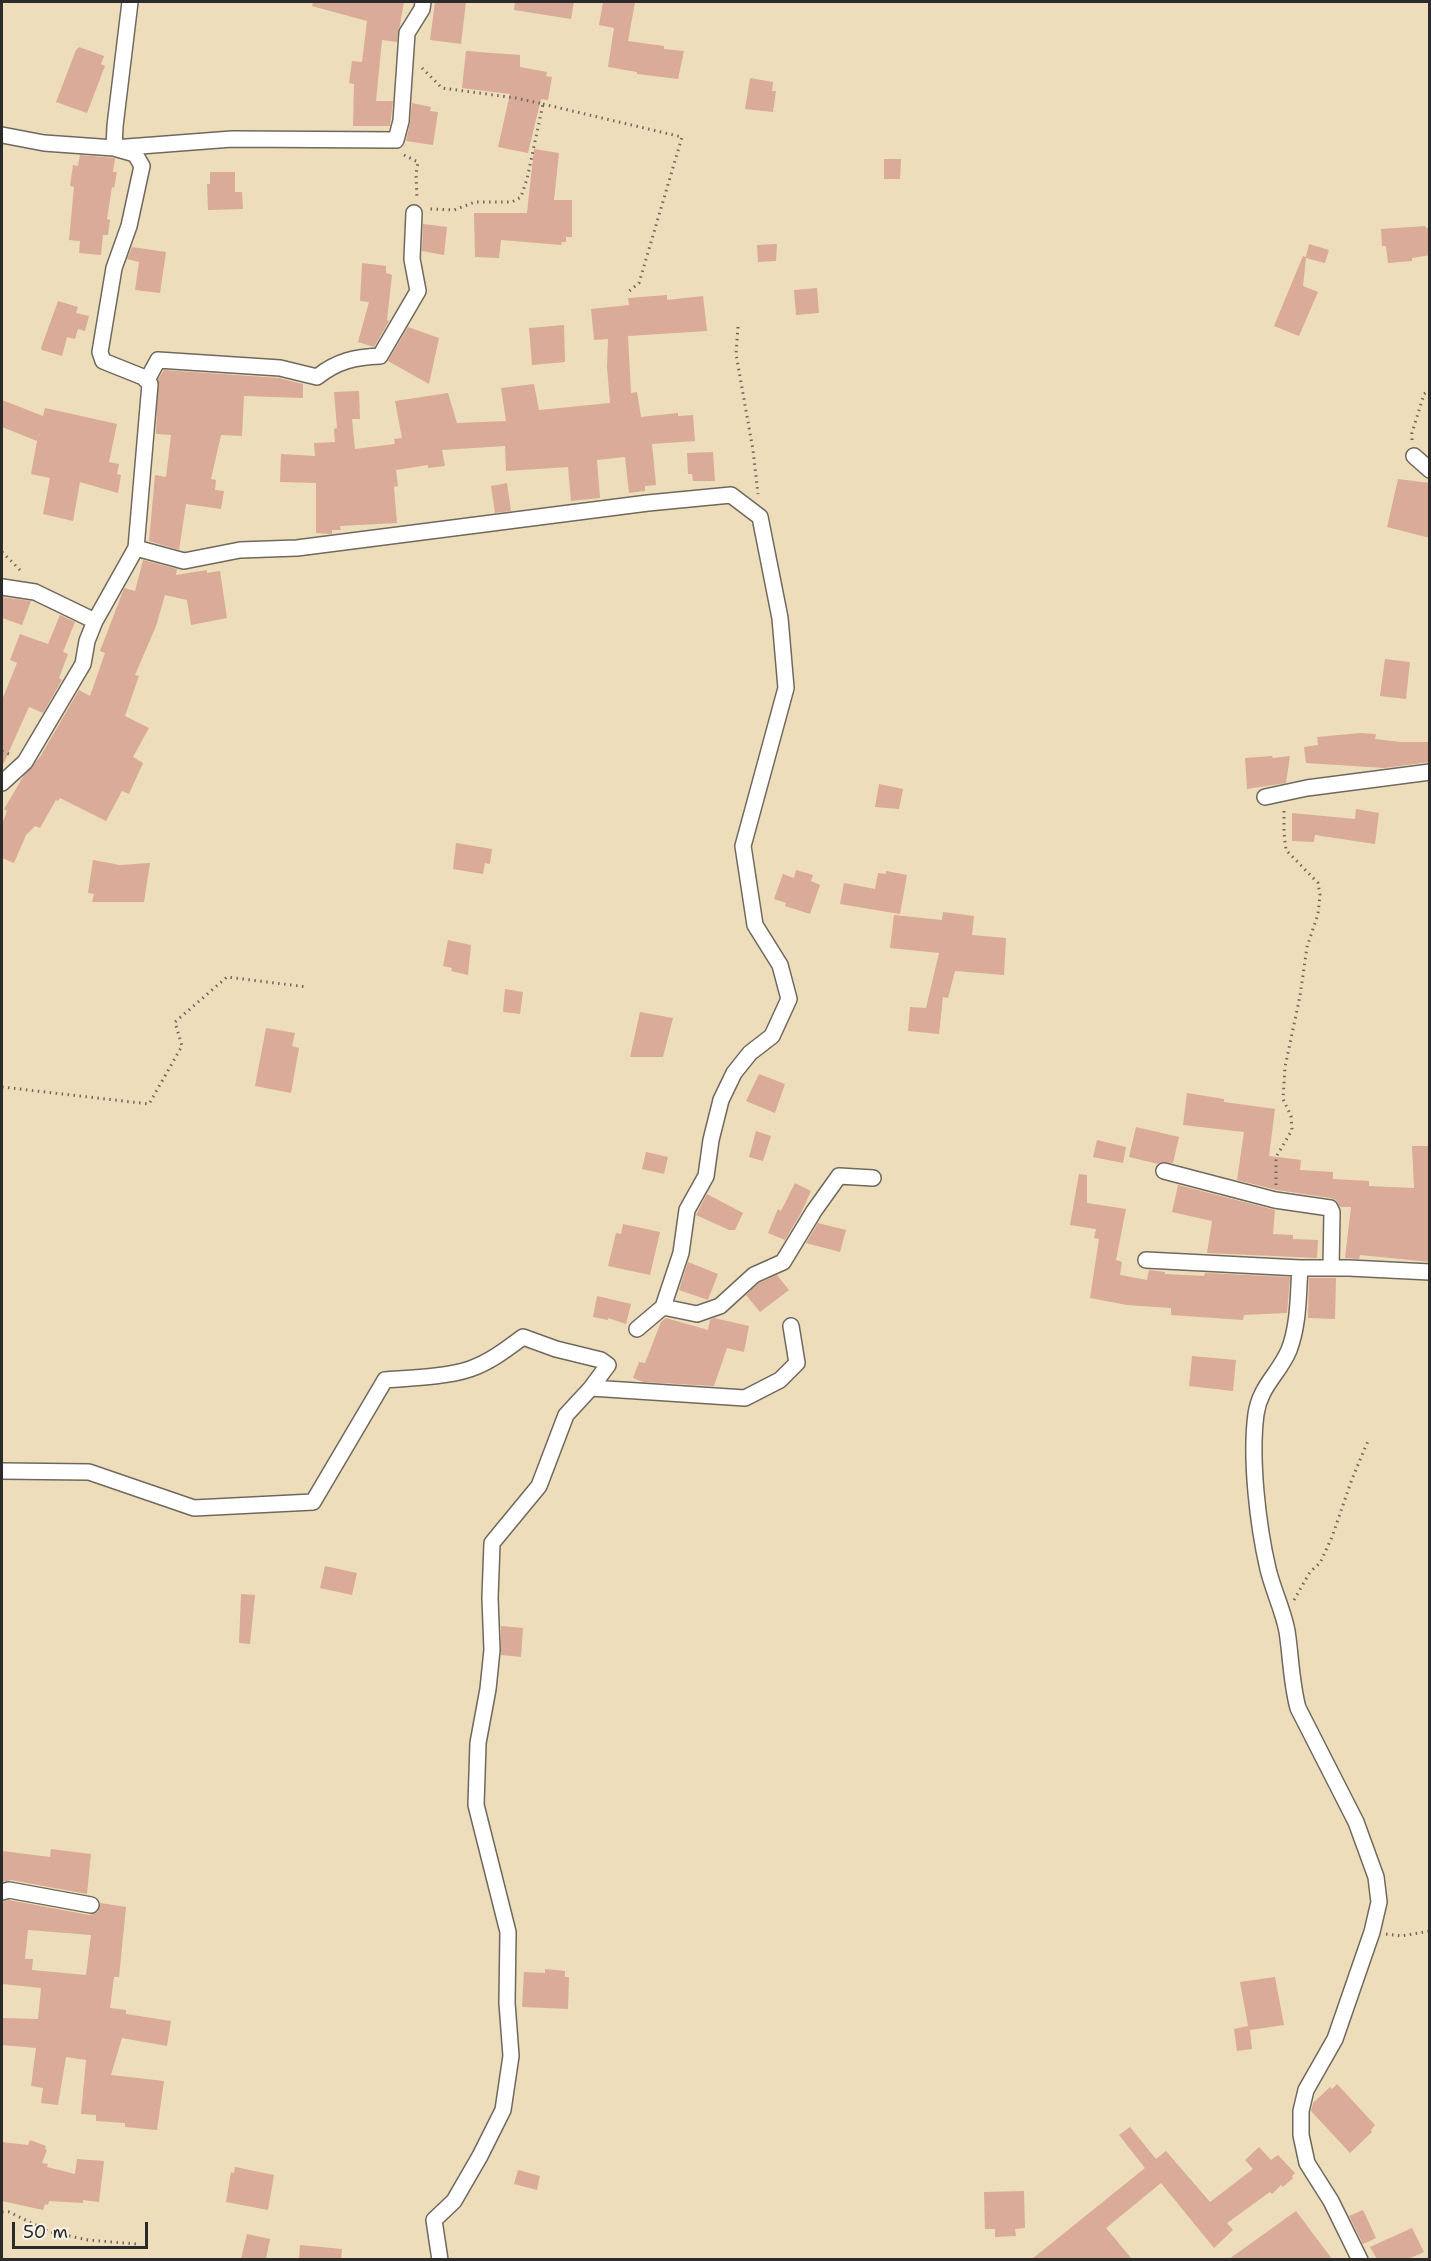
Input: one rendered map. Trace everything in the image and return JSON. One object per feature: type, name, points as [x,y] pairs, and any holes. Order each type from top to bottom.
[{"type":"street","points":[[114,148],[130,2]]},
{"type":"street","points":[[2,135],[44,142],[114,148],[232,139],[396,140],[401,120],[407,33],[422,9],[423,2]]},
{"type":"street","points":[[2,783],[25,762],[83,664],[87,641],[95,621],[136,548],[150,384],[143,377],[103,361],[100,352],[114,268],[129,226],[142,165],[135,154],[114,148]]},
{"type":"street","points":[[147,381],[158,360],[280,368],[317,376],[342,361],[380,356],[418,291],[412,259],[414,213]]},
{"type":"street","points":[[1414,456],[1430,470]]},
{"type":"street","points":[[136,548],[184,561],[240,550],[297,548],[731,495],[760,517],[780,618],[786,688],[743,846],[755,925],[780,965],[789,999],[772,1036],[750,1053],[734,1073],[721,1100],[711,1140],[706,1176],[687,1210],[681,1253],[663,1307],[637,1329]]},
{"type":"street","points":[[2,587],[35,592],[95,621]]},
{"type":"street","points":[[1265,798],[1306,788],[1430,772]]},
{"type":"street","points":[[1164,1171],[1275,1200],[1332,1209],[1331,1268]]},
{"type":"street","points":[[663,1307],[697,1314],[720,1306],[754,1275],[783,1262],[814,1211],[839,1176],[873,1178]]},
{"type":"street","points":[[1146,1260],[1430,1272]]},
{"type":"street","points":[[1300,1268],[1298,1309],[1292,1339],[1288,1352],[1259,1398],[1255,1451],[1261,1538],[1287,1631],[1298,1708],[1356,1822],[1376,1877],[1379,1902],[1372,1932],[1335,2039],[1306,2090],[1301,2111],[1300,2135],[1307,2163],[1331,2201],[1360,2259]]},
{"type":"street","points":[[591,1388],[745,1398],[780,1380],[797,1363],[791,1326]]},
{"type":"street","points":[[2,1471],[89,1472],[194,1508],[314,1502],[385,1380],[469,1369],[505,1351],[523,1337],[556,1349],[601,1360],[608,1365],[566,1415],[539,1486],[492,1543],[490,1598],[492,1650],[489,1689],[478,1743],[476,1805],[508,1932],[507,2003],[511,2056],[503,2110],[454,2201],[434,2220],[440,2259]]},
{"type":"street","points":[[2,1892],[9,1890],[91,1905]]},
{"type":"path","points":[[406,53],[416,58],[423,70],[442,88],[516,98],[682,137],[639,283],[627,293]]},
{"type":"path","points":[[396,140],[404,155],[418,162],[414,213],[431,209],[454,210],[475,202],[512,202],[521,197],[527,179],[543,104]]},
{"type":"path","points":[[738,327],[736,354],[753,450],[760,517]]},
{"type":"path","points":[[1414,456],[1412,433],[1424,394],[1430,389]]},
{"type":"path","points":[[2,552],[26,576],[35,592]]},
{"type":"path","points":[[1275,1200],[1276,1156],[1292,1130],[1291,1116],[1283,1099],[1285,1067],[1300,996],[1306,947],[1318,914],[1320,895],[1318,883],[1286,850],[1283,794]]},
{"type":"path","points":[[2,1087],[149,1104],[182,1046],[175,1022],[227,977],[307,987]]},
{"type":"path","points":[[1287,1631],[1294,1600],[1303,1582],[1320,1563],[1368,1441]]},
{"type":"path","points":[[1372,1932],[1401,1936],[1430,1932]]},
{"type":"path","points":[[2,2212],[9,2212],[50,2232],[88,2240],[136,2244]]},
{"type":"building","points":[[313,2],[404,2],[397,42],[382,40],[376,101],[393,101],[390,126],[353,126],[354,84],[349,83],[352,61],[362,62],[367,21],[312,6]]},
{"type":"building","points":[[435,2],[466,2],[461,44],[430,40]]},
{"type":"building","points":[[515,2],[574,2],[571,19],[514,10]]},
{"type":"building","points":[[603,2],[635,2],[628,41],[684,51],[678,79],[637,74],[637,72],[608,67],[614,28],[599,25]]},
{"type":"building","points":[[79,47],[104,56],[101,64],[105,66],[87,113],[56,102]]},
{"type":"building","points":[[466,51],[520,55],[520,67],[547,72],[546,76],[552,77],[548,100],[541,99],[528,153],[498,147],[510,94],[462,88]]},
{"type":"building","points":[[750,78],[773,82],[772,91],[776,91],[773,112],[745,109]]},
{"type":"building","points":[[412,103],[431,107],[430,111],[438,112],[433,145],[406,141]]},
{"type":"building","points":[[534,149],[559,153],[554,200],[572,200],[572,237],[566,237],[566,242],[562,242],[561,245],[501,240],[499,258],[475,257],[474,213],[527,213]]},
{"type":"building","points":[[80,155],[115,158],[113,172],[117,172],[107,219],[110,220],[108,235],[103,235],[101,255],[79,253],[80,241],[69,240],[74,187],[70,186],[73,165],[78,166]]},
{"type":"building","points":[[884,159],[901,159],[900,179],[884,179]]},
{"type":"building","points":[[210,172],[235,172],[235,192],[242,192],[243,209],[208,210],[207,184],[210,184]]},
{"type":"building","points":[[423,224],[447,227],[444,255],[422,251]]},
{"type":"building","points":[[1430,227],[1430,255],[1412,258],[1412,261],[1388,263],[1386,246],[1382,246],[1381,229]]},
{"type":"building","points":[[777,244],[776,261],[758,262],[757,245]]},
{"type":"building","points":[[1309,244],[1329,250],[1325,263],[1306,258],[1303,286],[1318,292],[1299,336],[1274,326],[1303,256],[1306,257]]},
{"type":"building","points":[[132,247],[166,252],[160,293],[135,290],[139,262],[127,259]]},
{"type":"building","points":[[362,263],[386,266],[386,273],[392,275],[387,320],[389,321],[374,347],[358,342],[369,302],[360,301]]},
{"type":"building","points":[[817,288],[819,313],[796,315],[794,290]]},
{"type":"building","points":[[667,295],[667,300],[703,296],[707,331],[628,336],[631,393],[637,392],[641,417],[678,413],[678,416],[693,415],[695,441],[652,444],[656,485],[645,486],[645,491],[629,493],[625,457],[597,460],[600,498],[571,501],[568,467],[506,471],[505,446],[442,450],[445,466],[428,468],[428,465],[396,470],[398,486],[394,487],[397,523],[340,526],[341,530],[332,530],[332,534],[316,533],[316,483],[280,482],[281,454],[315,456],[314,443],[335,442],[334,429],[337,428],[334,392],[359,391],[360,419],[352,419],[355,449],[395,444],[394,439],[402,438],[395,401],[448,393],[457,423],[506,421],[501,388],[534,384],[539,410],[610,403],[607,367],[608,339],[594,340],[591,309],[629,305],[628,298]]},
{"type":"building","points":[[58,301],[78,307],[76,313],[89,316],[85,331],[78,329],[75,339],[67,337],[62,356],[41,348]]},
{"type":"building","points":[[564,325],[565,362],[532,365],[529,328]]},
{"type":"building","points":[[408,327],[439,338],[429,384],[388,361]]},
{"type":"building","points":[[164,370],[279,378],[303,384],[303,398],[244,396],[242,436],[221,435],[211,479],[216,480],[215,490],[224,491],[221,509],[186,504],[179,550],[149,541],[155,475],[166,477],[171,435],[156,434],[158,379]]},
{"type":"building","points":[[2,400],[43,416],[45,408],[117,424],[109,462],[119,464],[117,474],[121,475],[118,493],[80,482],[73,521],[43,514],[50,478],[31,474],[37,441],[2,427]]},
{"type":"building","points":[[713,452],[715,481],[693,481],[692,474],[688,474],[687,453]]},
{"type":"building","points":[[1398,479],[1430,483],[1430,538],[1387,527]]},
{"type":"building","points":[[507,483],[511,511],[495,513],[491,486]]},
{"type":"building","points":[[143,560],[177,569],[176,575],[207,570],[207,573],[220,571],[227,618],[191,625],[187,600],[165,595],[156,626],[135,675],[139,676],[125,716],[149,728],[133,757],[143,763],[129,794],[122,791],[106,821],[60,798],[56,800],[40,828],[35,826],[26,835],[14,863],[2,858],[2,824],[7,811],[4,809],[23,777],[40,757],[79,690],[90,696],[105,653],[100,651],[124,588],[135,591]]},
{"type":"building","points":[[2,597],[31,601],[22,625],[2,618]]},
{"type":"building","points":[[60,615],[75,622],[63,652],[68,654],[59,678],[62,680],[43,713],[29,707],[2,767],[2,700],[17,663],[10,660],[20,634],[48,644]]},
{"type":"building","points":[[1385,659],[1410,662],[1406,699],[1380,696]]},
{"type":"building","points":[[1360,733],[1376,734],[1375,739],[1430,742],[1430,762],[1384,768],[1306,763],[1304,747],[1318,745],[1317,737]]},
{"type":"building","points":[[1272,756],[1273,758],[1290,756],[1286,783],[1247,789],[1245,758]]},
{"type":"building","points":[[879,784],[903,789],[899,809],[875,807]]},
{"type":"building","points":[[1356,809],[1379,813],[1375,844],[1315,835],[1314,842],[1292,841],[1292,813],[1355,819]]},
{"type":"building","points":[[456,843],[492,849],[490,864],[485,863],[483,874],[453,869]]},
{"type":"building","points":[[93,860],[120,865],[150,863],[144,902],[92,902],[94,894],[88,893]]},
{"type":"building","points":[[796,870],[813,875],[811,881],[820,885],[810,914],[785,906],[786,903],[774,899],[783,874],[794,878]]},
{"type":"building","points":[[886,871],[907,875],[900,914],[840,904],[844,883],[875,889],[878,873],[886,874]]},
{"type":"building","points":[[943,912],[974,916],[972,935],[1006,938],[1004,975],[955,971],[948,998],[943,997],[939,1034],[908,1031],[910,1007],[926,1008],[939,953],[890,948],[894,915],[942,920]]},
{"type":"building","points":[[448,940],[471,945],[468,975],[451,971],[452,968],[443,966]]},
{"type":"building","points":[[505,989],[523,992],[520,1014],[503,1012]]},
{"type":"building","points":[[640,1012],[673,1018],[663,1057],[630,1057]]},
{"type":"building","points":[[266,1028],[295,1033],[292,1046],[299,1048],[291,1093],[255,1086]]},
{"type":"building","points":[[759,1074],[785,1084],[775,1113],[746,1101]]},
{"type":"building","points":[[1187,1093],[1224,1099],[1224,1102],[1275,1109],[1269,1156],[1301,1160],[1300,1170],[1333,1172],[1333,1179],[1369,1181],[1369,1186],[1414,1188],[1412,1146],[1430,1146],[1430,1262],[1360,1255],[1359,1259],[1345,1258],[1351,1207],[1340,1207],[1336,1200],[1331,1198],[1277,1190],[1237,1180],[1244,1132],[1183,1125]]},
{"type":"building","points":[[1136,1127],[1179,1137],[1173,1163],[1158,1164],[1129,1157]]},
{"type":"building","points":[[756,1131],[771,1136],[763,1161],[749,1157]]},
{"type":"building","points":[[1097,1140],[1126,1147],[1123,1163],[1093,1157]]},
{"type":"building","points":[[646,1152],[668,1157],[664,1174],[642,1169]]},
{"type":"building","points":[[1079,1174],[1087,1175],[1087,1203],[1126,1209],[1116,1260],[1122,1262],[1120,1275],[1147,1280],[1149,1270],[1165,1272],[1165,1274],[1204,1276],[1205,1273],[1290,1277],[1287,1313],[1244,1315],[1243,1320],[1171,1315],[1171,1308],[1127,1305],[1090,1298],[1099,1239],[1094,1238],[1096,1229],[1070,1225]]},
{"type":"building","points":[[795,1183],[811,1191],[785,1240],[768,1233],[778,1209],[781,1211]]},
{"type":"building","points":[[1178,1185],[1275,1210],[1273,1234],[1293,1235],[1293,1239],[1318,1240],[1317,1258],[1207,1253],[1212,1221],[1172,1212]]},
{"type":"building","points":[[707,1194],[743,1213],[735,1230],[729,1230],[696,1215]]},
{"type":"building","points":[[818,1223],[846,1230],[840,1252],[806,1243]]},
{"type":"building","points":[[623,1224],[660,1232],[650,1275],[608,1266],[616,1233],[621,1234]]},
{"type":"building","points":[[688,1262],[718,1274],[708,1300],[679,1290]]},
{"type":"building","points":[[777,1275],[789,1290],[760,1312],[746,1295],[759,1283]]},
{"type":"building","points":[[1309,1278],[1336,1278],[1335,1319],[1308,1318]]},
{"type":"building","points":[[597,1296],[631,1304],[626,1324],[608,1318],[608,1320],[593,1317]]},
{"type":"building","points":[[666,1318],[708,1330],[710,1320],[714,1318],[749,1326],[744,1352],[727,1348],[714,1386],[643,1382],[633,1378],[639,1362],[645,1363],[661,1322]]},
{"type":"building","points":[[1192,1356],[1236,1360],[1233,1391],[1189,1386]]},
{"type":"building","points":[[325,1566],[357,1573],[352,1595],[320,1588]]},
{"type":"building","points":[[241,1594],[255,1595],[250,1644],[239,1643]]},
{"type":"building","points":[[501,1626],[523,1628],[521,1657],[501,1655]]},
{"type":"building","points":[[51,1849],[91,1854],[87,1894],[11,1880],[2,1882],[2,1851],[50,1857]]},
{"type":"building","points":[[9,1900],[89,1915],[98,1912],[100,1903],[126,1907],[119,1977],[114,1977],[110,2008],[126,2010],[126,2014],[171,2021],[167,2046],[122,2038],[111,2075],[164,2081],[157,2130],[125,2127],[125,2123],[96,2121],[96,2115],[81,2114],[86,2060],[66,2057],[58,2105],[41,2103],[43,2088],[31,2086],[36,2048],[2,2045],[2,2018],[38,2019],[41,1988],[2,1984],[2,1902]],"holes":[[[28,1930],[91,1935],[86,1975],[32,1970],[33,1959],[25,1959]]]},
{"type":"building","points":[[545,1969],[565,1971],[565,1977],[569,1977],[568,2009],[522,2007],[524,1972],[545,1973]]},
{"type":"building","points":[[1275,1977],[1284,2025],[1250,2030],[1252,2049],[1237,2051],[1234,2029],[1248,2026],[1240,1982]]},
{"type":"building","points":[[1337,2084],[1375,2125],[1372,2132],[1350,2153],[1311,2111],[1313,2103],[1330,2087],[1332,2089]]},
{"type":"building","points":[[1130,2127],[1156,2159],[1166,2151],[1210,2202],[1253,2169],[1245,2160],[1259,2147],[1271,2160],[1278,2155],[1295,2173],[1283,2187],[1281,2185],[1272,2194],[1270,2192],[1227,2223],[1233,2230],[1214,2248],[1161,2183],[1106,2228],[1132,2259],[1032,2259],[1145,2168],[1119,2135]]},
{"type":"building","points":[[30,2140],[46,2146],[47,2150],[42,2163],[48,2164],[47,2167],[75,2174],[77,2159],[104,2161],[99,2202],[49,2201],[43,2210],[2,2201],[2,2142],[28,2145]]},
{"type":"building","points":[[235,2167],[274,2175],[268,2210],[226,2202],[231,2172],[234,2173]]},
{"type":"building","points":[[518,2170],[540,2176],[537,2190],[514,2184]]},
{"type":"building","points":[[1024,2191],[1025,2228],[1015,2229],[1016,2236],[995,2237],[995,2229],[985,2229],[984,2192]]},
{"type":"building","points":[[1363,2210],[1376,2238],[1363,2244],[1349,2216]]},
{"type":"building","points":[[1296,2211],[1332,2259],[1229,2259],[1264,2234]]},
{"type":"building","points":[[1412,2228],[1424,2252],[1408,2259],[1377,2259],[1370,2247]]},
{"type":"building","points":[[247,2234],[270,2239],[266,2259],[241,2259]]},
{"type":"building","points":[[300,2245],[342,2249],[341,2259],[299,2259]]}]
